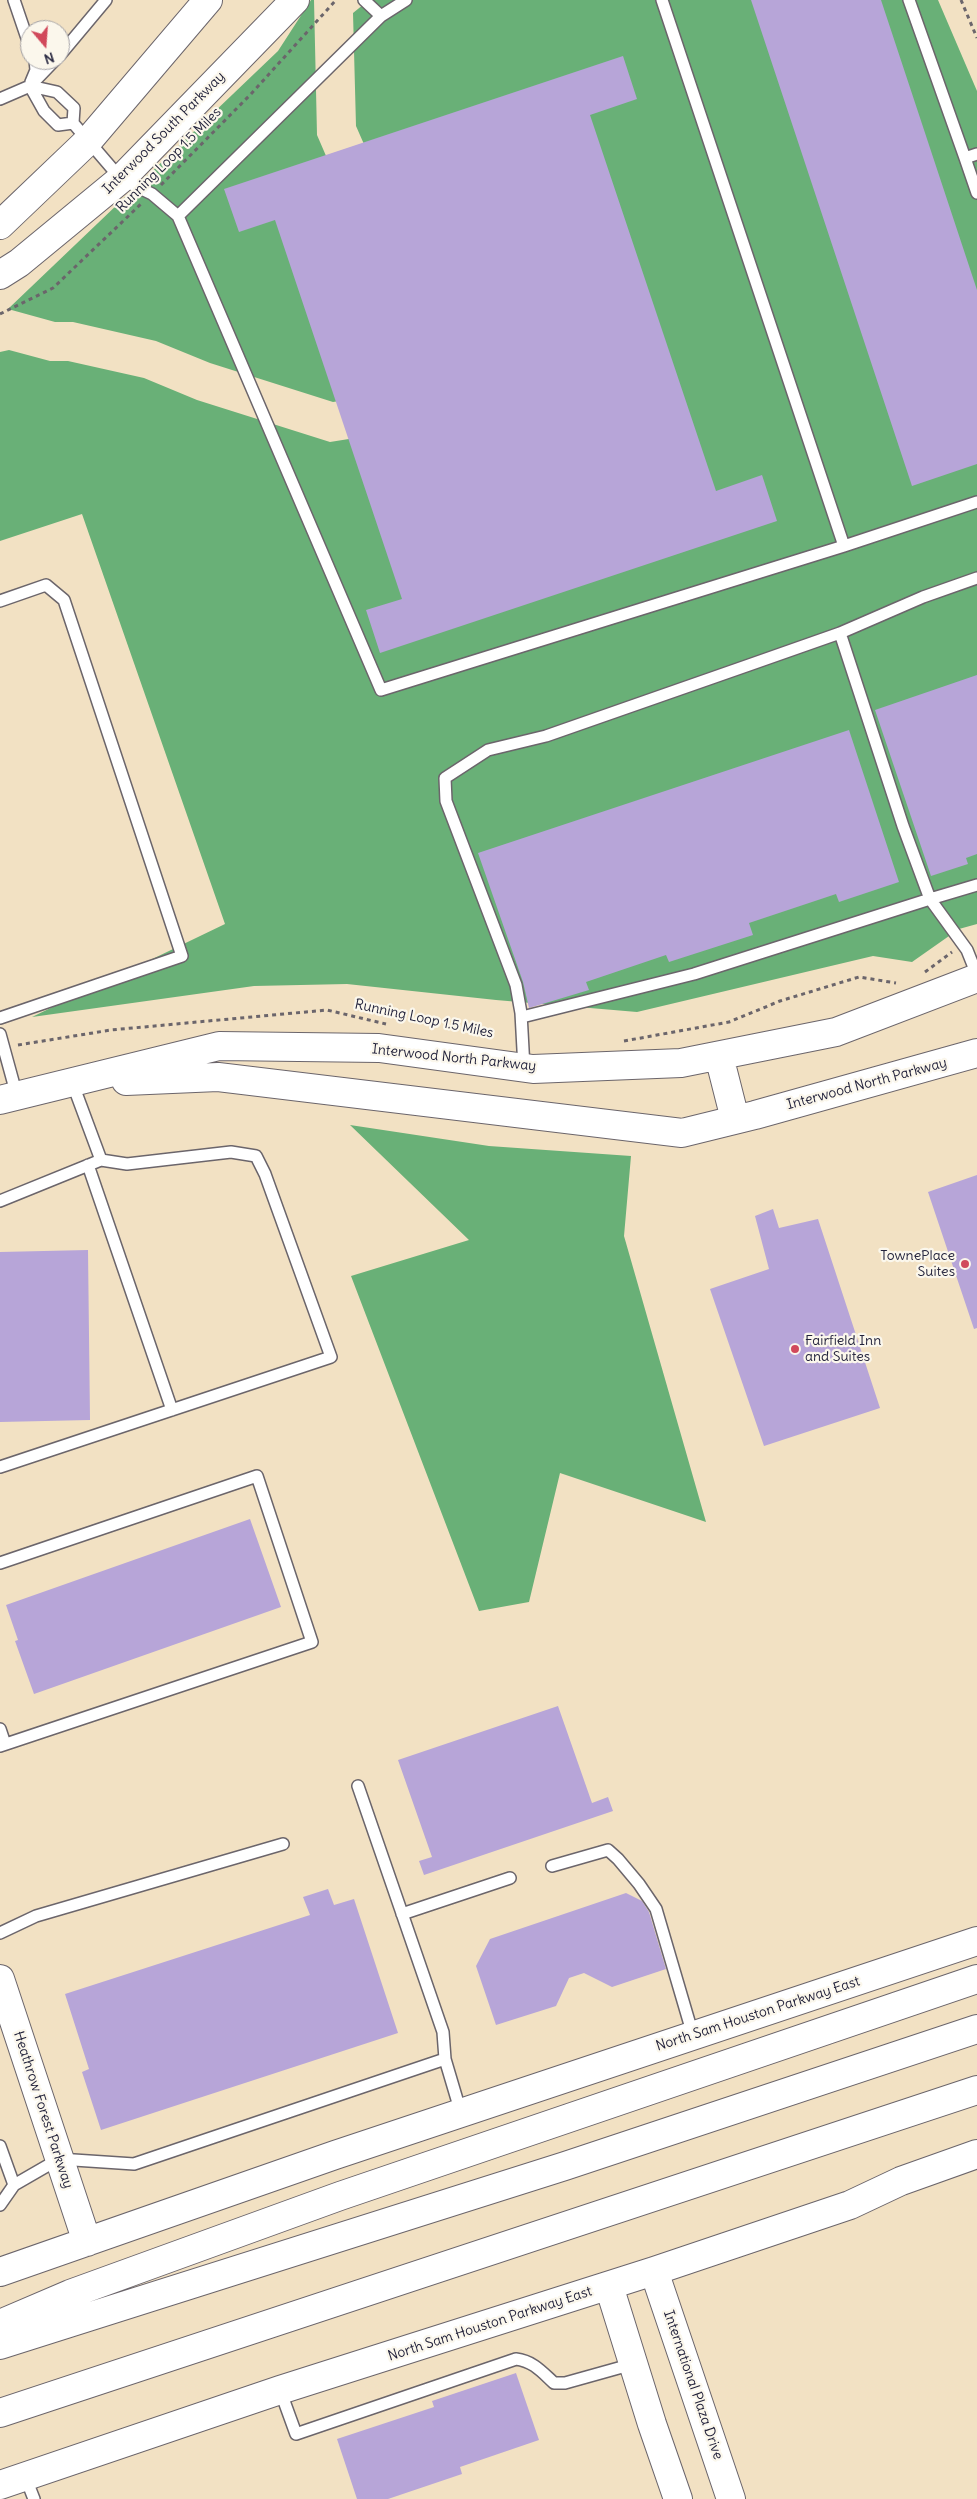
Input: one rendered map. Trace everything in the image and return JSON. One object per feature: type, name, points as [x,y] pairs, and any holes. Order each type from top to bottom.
[{"type":"main road","points":[[0,225],[80,132],[208,0]]},
{"type":"main road","name":"Interwood South Parkway","points":[[0,275],[19,263],[121,179],[295,0]]},
{"type":"main road","name":"Interwood North Parkway","points":[[9,1098],[219,1046],[379,1048],[524,1068],[681,1063],[836,1032],[977,977]]},
{"type":"main road","name":"Interwood North Parkway","points":[[72,1082],[218,1077],[682,1133],[977,1054]]},
{"type":"main road","points":[[719,1056],[735,1119]]},
{"type":"main road","name":"North Sam Houston Parkway East","points":[[0,2272],[461,2113],[977,1941]]},
{"type":"main road","name":"Heathrow Forest Parkway","points":[[0,1979],[86,2242]]},
{"type":"main road","points":[[0,2324],[70,2294],[340,2196],[977,1979]]},
{"type":"main road","points":[[0,2346],[565,2166],[977,2029]]},
{"type":"main road","points":[[0,2414],[977,2090]]},
{"type":"main road","name":"North Sam Houston Parkway East","points":[[20,2487],[280,2390],[654,2271],[850,2204],[902,2181],[977,2154]]},
{"type":"main road","name":"International Plaza Drive","points":[[654,2271],[731,2499]]},
{"type":"main road","points":[[609,2286],[678,2499]]},
{"type":"lane","points":[[14,0],[21,20]]},
{"type":"lane","points":[[70,43],[106,0]]},
{"type":"lane","points":[[364,0],[381,16]]},
{"type":"lane","points":[[178,216],[381,16],[406,0]]},
{"type":"lane","points":[[662,0],[844,546]]},
{"type":"lane","points":[[909,0],[977,192]]},
{"type":"lane","points":[[36,70],[30,86],[44,111],[58,124],[80,132]]},
{"type":"lane","points":[[0,99],[30,86],[45,70]]},
{"type":"lane","points":[[30,86],[57,92],[74,108],[80,132],[121,179],[152,194],[178,216],[381,690],[844,546],[977,502]]},
{"type":"lane","points":[[965,158],[977,154]]},
{"type":"lane","points":[[524,1068],[522,1017],[516,985],[446,801],[445,778],[488,750],[546,736],[840,633],[923,597],[977,578]]},
{"type":"lane","points":[[0,601],[46,586],[64,600],[182,956],[0,1018]]},
{"type":"lane","points":[[840,633],[902,826],[930,899],[967,950],[977,977]]},
{"type":"lane","points":[[522,1017],[694,974],[977,885]]},
{"type":"lane","points":[[0,1034],[4,1049],[9,1098]]},
{"type":"lane","points":[[72,1082],[101,1160]]},
{"type":"lane","points":[[0,1201],[101,1160],[127,1164],[231,1152],[256,1156],[265,1174],[331,1357],[0,1467]]},
{"type":"lane","points":[[88,1165],[172,1410]]},
{"type":"lane","points":[[0,1562],[257,1476],[312,1642],[2,1745],[0,1729]]},
{"type":"lane","points":[[358,1786],[443,2032],[445,2059],[461,2113]]},
{"type":"lane","points":[[0,1933],[36,1916],[283,1844]]},
{"type":"lane","points":[[552,1866],[608,1850],[618,1859],[656,1909],[693,2035]]},
{"type":"lane","points":[[402,1914],[510,1878]]},
{"type":"lane","points":[[0,2205],[14,2185],[59,2159],[134,2164],[445,2059]]},
{"type":"lane","points":[[0,2146],[14,2185]]},
{"type":"lane","points":[[280,2390],[296,2434],[516,2359],[526,2360],[534,2365],[554,2383],[565,2383],[633,2364]]},
{"type":"path","name":"Running Loop 1.5 Miles","points":[[0,314],[53,288],[152,194],[251,94],[336,0]]},
{"type":"path","points":[[961,0],[977,38]]},
{"type":"path","points":[[919,974],[927,971],[953,951],[967,950]]},
{"type":"path","points":[[616,1042],[729,1022],[780,1002],[859,977],[895,984],[903,980]]},
{"type":"path","name":"Running Loop 1.5 Miles","points":[[4,1049],[111,1030],[327,1010],[388,1025]]},
{"type":"green space","points":[[311,0],[314,0],[317,135],[352,216],[383,394],[333,402],[210,363],[156,341],[73,322],[55,322],[8,309],[278,51]]},
{"type":"green space","points":[[369,0],[938,0],[977,91],[977,924],[959,929],[912,962],[873,956],[637,1012],[496,1000],[347,984],[254,986],[32,1017],[225,924],[82,514],[0,541],[0,352],[9,350],[50,361],[68,361],[144,378],[197,400],[330,442],[399,431],[388,199],[356,126],[353,13]]},
{"type":"green space","points":[[350,1125],[489,1146],[631,1156],[624,1236],[706,1522],[560,1473],[529,1602],[479,1611],[351,1276],[469,1240]]},
{"type":"building","points":[[751,0],[881,0],[977,290],[977,464],[912,486]]},
{"type":"building","points":[[623,56],[637,99],[590,115],[716,491],[762,475],[777,521],[380,653],[366,610],[402,599],[275,220],[239,232],[224,189]]},
{"type":"building","points":[[977,675],[977,854],[966,858],[968,864],[931,876],[875,710]]},
{"type":"building","points":[[849,730],[899,882],[839,902],[836,894],[749,923],[753,935],[669,962],[666,955],[586,982],[589,990],[529,1008],[523,982],[478,853]]},
{"type":"building","name":"TownePlace Suites","points":[[977,1175],[977,1328],[974,1329],[928,1192]]},
{"type":"building","name":"Fairfield Inn and Suites","points":[[773,1209],[779,1228],[818,1219],[880,1408],[764,1446],[710,1289],[769,1269],[755,1216]]},
{"type":"building","points":[[88,1250],[90,1420],[0,1422],[0,1252]]},
{"type":"building","points":[[250,1519],[281,1607],[34,1694],[15,1641],[18,1640],[6,1605]]},
{"type":"building","points":[[558,1706],[592,1803],[608,1797],[613,1811],[424,1875],[419,1861],[432,1857],[398,1760]]},
{"type":"building","points":[[328,1889],[334,1905],[354,1899],[398,2033],[101,2130],[82,2072],[89,2069],[65,1994],[310,1915],[303,1897]]},
{"type":"building","points":[[626,1893],[642,1901],[649,1912],[666,1969],[612,1987],[584,1973],[569,1978],[556,2006],[496,2025],[476,1966],[490,1939]]},
{"type":"building","points":[[516,2373],[539,2440],[460,2467],[462,2474],[388,2499],[357,2499],[337,2439],[434,2407],[432,2401]]},
{"type":"place","name":"TownePlace Suites","points":[[965,1264]]},
{"type":"place","name":"Fairfield Inn and Suites","points":[[795,1349]]}]
